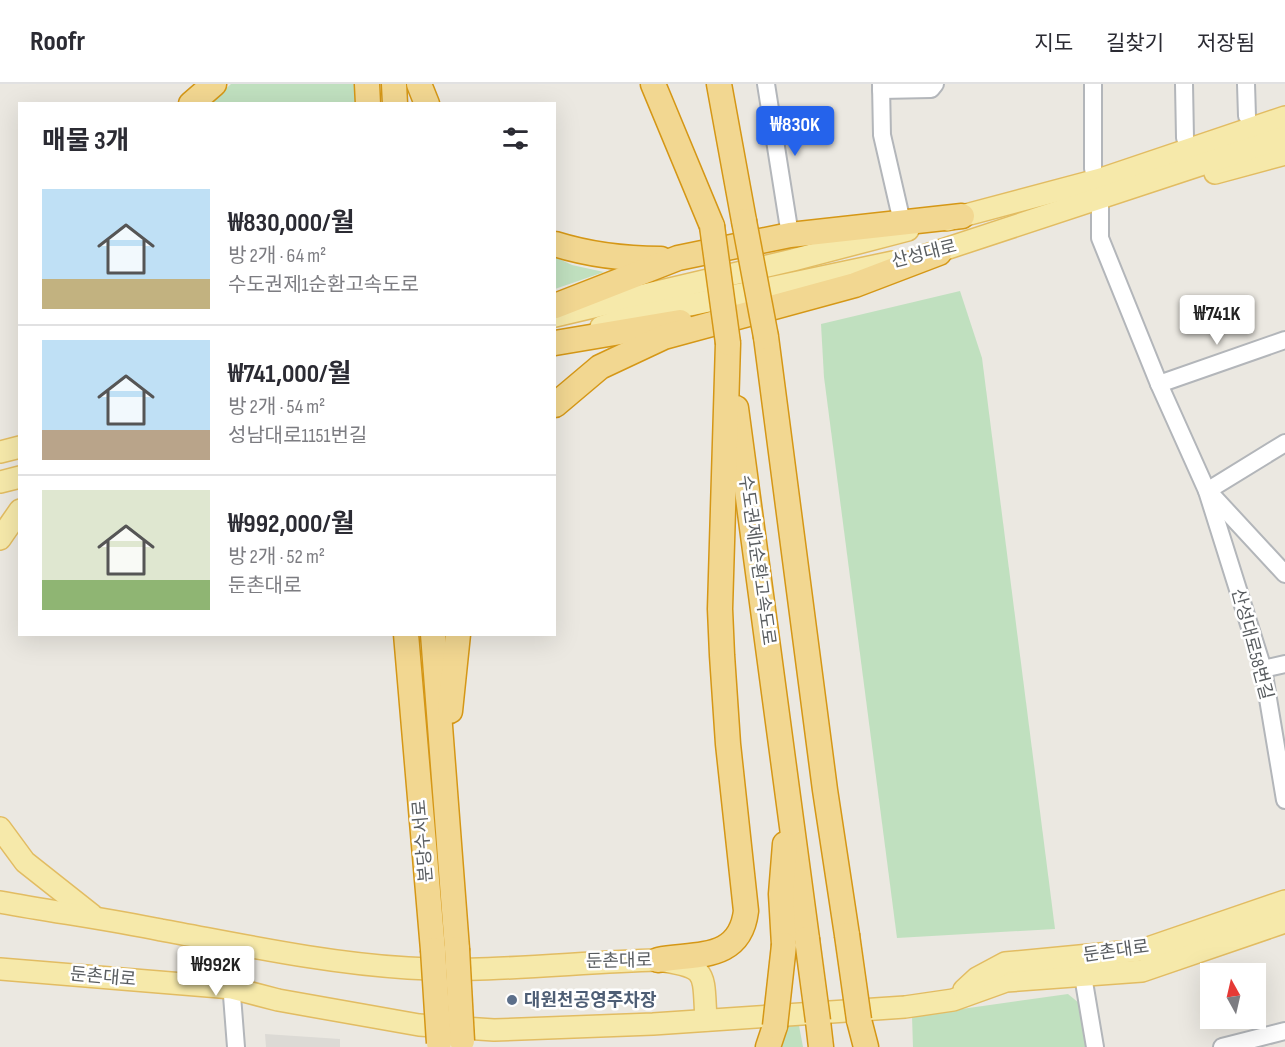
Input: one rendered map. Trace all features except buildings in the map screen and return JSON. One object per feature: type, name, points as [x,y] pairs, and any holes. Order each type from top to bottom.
[{"type":"highway","points":[[193,102],[214,84]]},
{"type":"highway","points":[[367,84],[368,102]]},
{"type":"highway","points":[[394,84],[396,102]]},
{"type":"highway","points":[[419,84],[427,102]]},
{"type":"highway","name":"수도권제1순환고속도로","points":[[653,84],[712,226],[821,1047]]},
{"type":"highway","name":"수도권제1순환고속도로","points":[[719,84],[766,337],[823,778],[864,1047]]},
{"type":"highway","points":[[556,244],[582,252],[626,259],[678,258],[790,236],[962,216]]},
{"type":"highway","points":[[556,404],[600,367],[664,337],[754,310],[855,285],[939,253]]},
{"type":"highway","points":[[556,306],[678,258]]},
{"type":"highway","points":[[556,342],[754,310]]},
{"type":"highway","points":[[658,960],[720,951],[740,934],[746,911],[727,732],[721,644],[728,343]]},
{"type":"highway","name":"분당수서로","points":[[433,636],[457,949],[451,1045]]},
{"type":"highway","points":[[443,770],[458,636]]},
{"type":"highway","name":"분당수서로","points":[[405,638],[433,950],[451,1045]]},
{"type":"highway","points":[[772,1036],[784,945],[781,894],[788,794]]},
{"type":"main road","points":[[962,216],[1059,178],[1093,169],[1285,103]]},
{"type":"main road","name":"산성대로","points":[[556,316],[793,260],[1101,179],[1285,117]]},
{"type":"main road","name":"산성대로","points":[[556,342],[628,318],[939,253],[1285,136]]},
{"type":"main road","points":[[1100,200],[1239,168],[1285,154]]},
{"type":"main road","points":[[0,482],[18,478]]},
{"type":"main road","points":[[0,539],[18,513]]},
{"type":"main road","points":[[0,828],[25,862],[95,917]]},
{"type":"main road","name":"둔촌대로","points":[[953,1000],[977,978],[1005,963],[1142,950],[1285,901]]},
{"type":"main road","points":[[0,902],[95,917],[228,944]]},
{"type":"main road","name":"둔촌대로","points":[[0,969],[232,988],[278,1000],[418,1025],[494,1030],[746,1018],[905,1007],[953,1000],[1006,981],[1142,971],[1285,922]]},
{"type":"main road","name":"둔촌대로","points":[[228,944],[358,963],[410,968],[488,968],[658,960],[691,965],[699,971],[703,980],[706,1020]]},
{"type":"street","points":[[766,84],[790,236]]},
{"type":"street","points":[[1093,84],[1093,169]]},
{"type":"street","points":[[1184,84],[1185,138]]},
{"type":"street","points":[[1246,84],[1247,116]]},
{"type":"street","points":[[902,222],[882,135],[881,87],[933,86]]},
{"type":"street","name":"산성대로58번길","points":[[1100,200],[1100,238],[1160,384],[1207,490],[1263,669],[1285,800]]},
{"type":"street","points":[[1160,384],[1285,340]]},
{"type":"street","points":[[1285,443],[1207,490],[1285,574]]},
{"type":"street","points":[[1263,669],[1285,664]]},
{"type":"street","points":[[228,944],[236,1047]]},
{"type":"street","points":[[1083,976],[1095,1047]]},
{"type":"street","points":[[1222,1047],[1268,1041],[1285,1031]]},
{"type":"shaded area","points":[[265,1034],[340,1039],[340,1047],[266,1047]]},
{"type":"green space","points":[[231,84],[354,84],[356,102],[211,102]]},
{"type":"green space","points":[[556,257],[572,265],[604,272],[556,289]]},
{"type":"green space","points":[[960,291],[982,358],[1055,929],[897,938],[824,377],[821,324]]},
{"type":"green space","points":[[1068,994],[1085,1008],[1089,1047],[913,1047],[912,1016]]},
{"type":"green space","points":[[795,1004],[803,1047],[782,1047],[783,1042]]},
{"type":"place","name":"대원천공영주차장","points":[[512,1000]]}]
